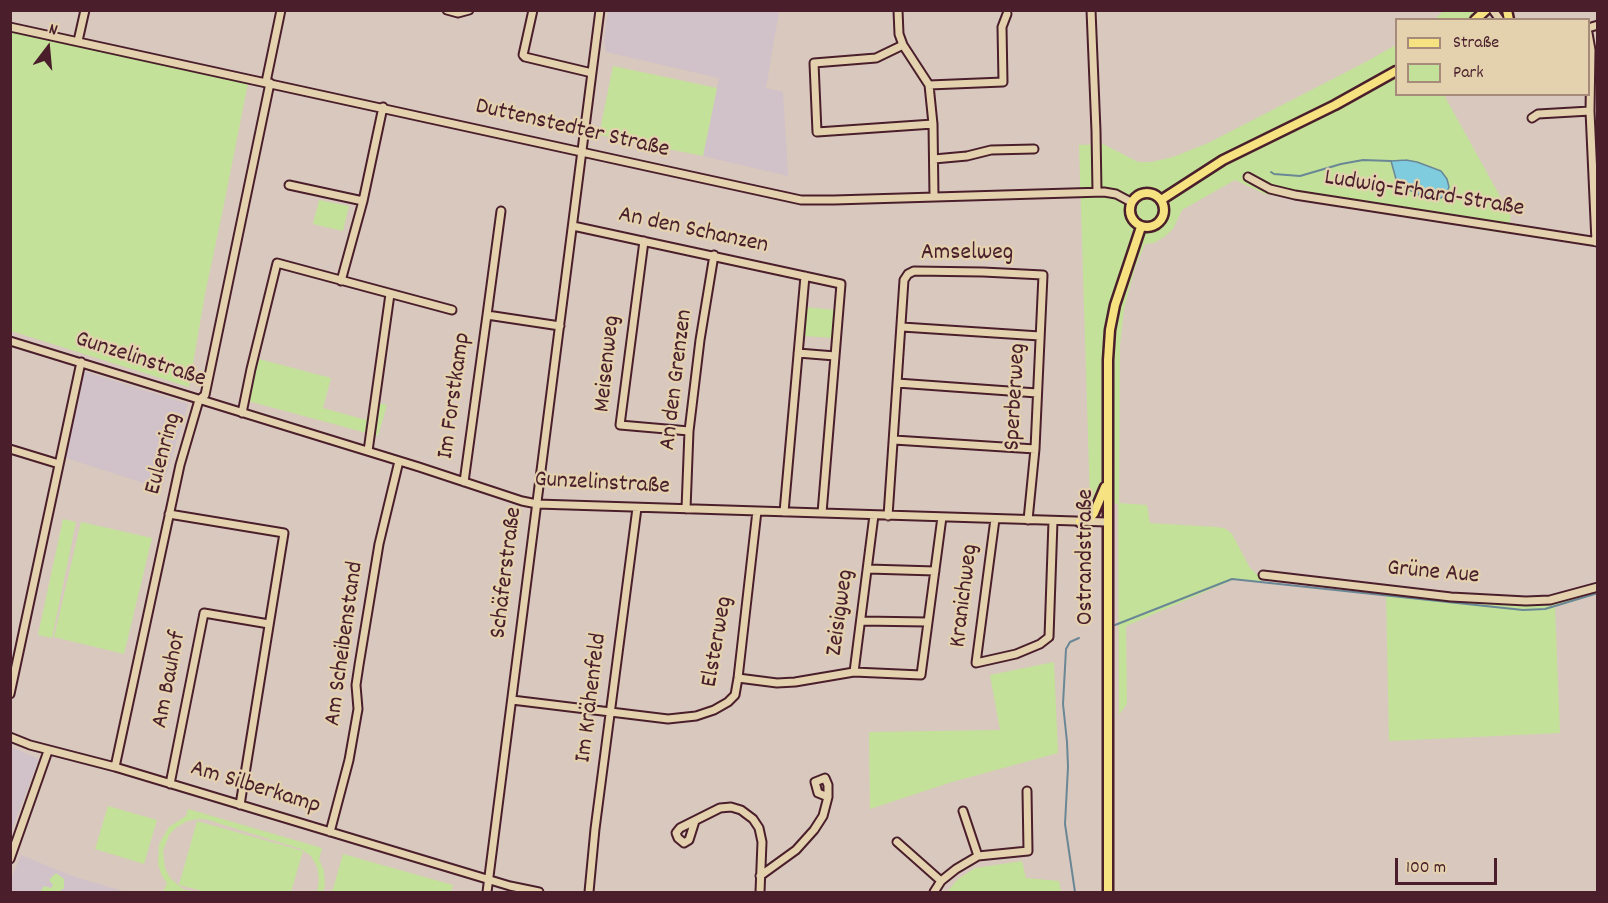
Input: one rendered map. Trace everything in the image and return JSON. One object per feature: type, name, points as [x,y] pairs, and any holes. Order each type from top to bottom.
[{"type":"main road","points":[[1161,200],[1222,160],[1335,105],[1395,72]]},
{"type":"main road","points":[[1144,193],[1155,195],[1161,200],[1164,210],[1161,220],[1152,226],[1141,226],[1135,223],[1129,209],[1131,202],[1137,196],[1144,193]]},
{"type":"main road","name":"Ostrandstraße","points":[[1108,892],[1108,360],[1110,330],[1119,292],[1141,226]]},
{"type":"main road","points":[[1080,522],[1090,518],[1094,513],[1107,481]]},
{"type":"street","points":[[78,41],[85,10]]},
{"type":"street","name":"Eulenring","points":[[115,767],[180,465],[199,400],[205,395],[281,10]]},
{"type":"street","points":[[447,10],[458,13],[468,10]]},
{"type":"street","points":[[533,10],[523,55],[592,73]]},
{"type":"street","name":"Schäferstraße","points":[[487,892],[600,10]]},
{"type":"street","points":[[898,10],[899,34],[903,45],[929,85],[933,124],[934,196]]},
{"type":"street","points":[[1091,10],[1097,192]]},
{"type":"street","points":[[929,85],[1003,82],[1002,27],[1007,14]]},
{"type":"street","name":"Duttenstedter Straße","points":[[10,27],[801,200],[834,201],[1097,192],[1116,194],[1131,202]]},
{"type":"street","points":[[1590,44],[1594,72],[1590,111],[1595,149],[1597,242]]},
{"type":"street","points":[[903,45],[876,58],[814,63],[817,132],[933,124]]},
{"type":"street","points":[[341,281],[363,201],[383,107]]},
{"type":"street","points":[[1532,118],[1538,114],[1590,111]]},
{"type":"street","points":[[934,159],[967,156],[991,150],[1034,149]]},
{"type":"street","name":"Ludwig-Erhard-Straße","points":[[1248,177],[1270,189],[1295,195],[1597,242]]},
{"type":"street","points":[[289,185],[363,201]]},
{"type":"street","name":"Im Forstkamp","points":[[464,482],[501,211]]},
{"type":"street","name":"An den Schanzen","points":[[573,226],[841,284],[822,513]]},
{"type":"street","name":"Meisenweg","points":[[644,241],[620,425],[689,431]]},
{"type":"street","name":"An den Grenzen","points":[[686,509],[689,431],[700,340],[714,255]]},
{"type":"street","points":[[242,413],[277,263],[452,310]]},
{"type":"street","name":"Amselweg","points":[[888,516],[904,280],[908,274],[914,272],[1043,275]]},
{"type":"street","name":"Sperberweg","points":[[1028,520],[1035,449],[1043,275]]},
{"type":"street","points":[[784,512],[805,276]]},
{"type":"street","points":[[368,451],[390,294]]},
{"type":"street","name":"Im Forstkamp","points":[[487,315],[560,326]]},
{"type":"street","points":[[902,327],[1040,336]]},
{"type":"street","name":"Gunzelinstraße","points":[[10,341],[537,504],[1107,522]]},
{"type":"street","points":[[798,353],[835,356]]},
{"type":"street","points":[[10,694],[81,362]]},
{"type":"street","points":[[897,383],[1037,393]]},
{"type":"street","points":[[894,440],[1035,449]]},
{"type":"street","points":[[10,449],[59,464]]},
{"type":"street","name":"Am Scheibenstand","points":[[330,832],[349,760],[358,709],[356,685],[379,544],[399,461]]},
{"type":"street","name":"Im Krähenfeld","points":[[590,892],[595,829],[637,508]]},
{"type":"street","name":"Elsterweg","points":[[512,700],[668,719],[696,716],[728,702],[735,695],[738,678],[757,511]]},
{"type":"street","points":[[169,514],[284,532],[240,805]]},
{"type":"street","name":"Zeisigweg","points":[[738,678],[777,683],[854,672],[874,515]]},
{"type":"street","points":[[854,672],[921,675],[942,517]]},
{"type":"street","name":"Kranichweg","points":[[995,519],[976,663],[1016,654],[1040,644],[1049,637],[1053,521]]},
{"type":"street","points":[[868,570],[935,571]]},
{"type":"street","name":"Grüne Aue","points":[[1263,576],[1451,597],[1526,602],[1550,600],[1598,587]]},
{"type":"street","name":"Am Bauhof","points":[[170,784],[204,614],[269,624]]},
{"type":"street","points":[[861,621],[928,622]]},
{"type":"street","name":"Am Silberkamp","points":[[10,737],[48,751],[115,767],[489,880],[539,892]]},
{"type":"street","points":[[10,859],[48,751]]},
{"type":"street","points":[[934,892],[941,881],[978,856],[1028,851],[1027,791]]},
{"type":"street","points":[[760,876],[796,850],[814,830],[823,816],[828,797]]},
{"type":"street","points":[[695,821],[720,808],[730,807],[741,810],[753,819],[761,835],[759,892]]},
{"type":"street","points":[[963,811],[978,856]]},
{"type":"street","points":[[897,842],[941,881]]},
{"type":"shaded area","points":[[608,11],[779,11],[766,88],[783,92],[788,176],[703,156],[719,78],[606,52],[604,41]]},
{"type":"shaded area","points":[[83,371],[188,404],[162,489],[66,458]]},
{"type":"shaded area","points":[[11,747],[39,759],[11,831]]},
{"type":"shaded area","points":[[21,855],[72,876],[126,892],[11,892],[10,882]]},
{"type":"green space","points":[[1445,10],[1483,11],[1489,18],[1435,18]]},
{"type":"green space","points":[[11,31],[248,83],[205,294],[189,387],[11,331]]},
{"type":"green space","points":[[1395,46],[1395,96],[1445,96],[1511,216],[1508,234],[1265,194],[1235,180],[1182,210],[1173,229],[1154,243],[1145,244],[1135,268],[1124,309],[1120,345],[1119,503],[1147,505],[1150,523],[1226,529],[1232,534],[1250,568],[1262,582],[1235,579],[1126,626],[1127,704],[1119,715],[1118,504],[1090,501],[1079,145],[1103,144],[1138,162],[1151,162],[1173,157],[1208,143]]},
{"type":"green space","points":[[613,66],[717,88],[703,156],[599,135]]},
{"type":"green space","points":[[319,200],[349,206],[343,231],[313,224]]},
{"type":"green space","points":[[805,307],[836,310],[834,338],[803,336]]},
{"type":"green space","points":[[259,359],[331,378],[323,408],[366,420],[371,401],[387,405],[378,436],[248,401]]},
{"type":"green space","points":[[63,519],[76,522],[52,638],[38,635]]},
{"type":"green space","points":[[81,522],[152,538],[124,654],[54,637]]},
{"type":"green space","points":[[1597,589],[1597,594],[1555,607],[1560,733],[1389,741],[1386,591],[1530,604],[1555,602]]},
{"type":"green space","points":[[1054,662],[1058,753],[952,782],[870,809],[869,732],[1000,730],[990,675]]},
{"type":"green space","points":[[108,806],[157,820],[144,864],[95,849]]},
{"type":"green space","points":[[188,809],[322,848],[319,859],[324,871],[323,892],[317,892],[319,879],[317,867],[311,856],[301,849],[199,819],[187,821],[177,827],[169,835],[163,851],[165,868],[170,878],[183,889],[196,892],[163,892],[167,883],[158,864],[159,844],[169,827],[186,816]]},
{"type":"green space","points":[[197,821],[303,851],[291,892],[206,892],[179,885]]},
{"type":"green space","points":[[343,854],[453,885],[451,892],[332,892]]},
{"type":"green space","points":[[1022,861],[1026,878],[1059,881],[1061,892],[947,892],[958,879],[975,868]]},
{"type":"green space","points":[[56,873],[64,879],[64,888],[59,892],[41,891],[44,886],[51,888],[53,885],[49,880]]},
{"type":"water","points":[[1406,160],[1441,171],[1447,179],[1449,187],[1447,193],[1441,198],[1423,197],[1404,187],[1396,179],[1391,161]]},
{"type":"waterway","points":[[1271,172],[1300,176],[1363,160],[1391,161]]},
{"type":"waterway","points":[[1115,625],[1232,579],[1523,610],[1545,609],[1598,593]]},
{"type":"waterway","points":[[1075,892],[1065,824],[1068,767],[1063,704],[1066,649],[1070,642],[1079,638]]}]
